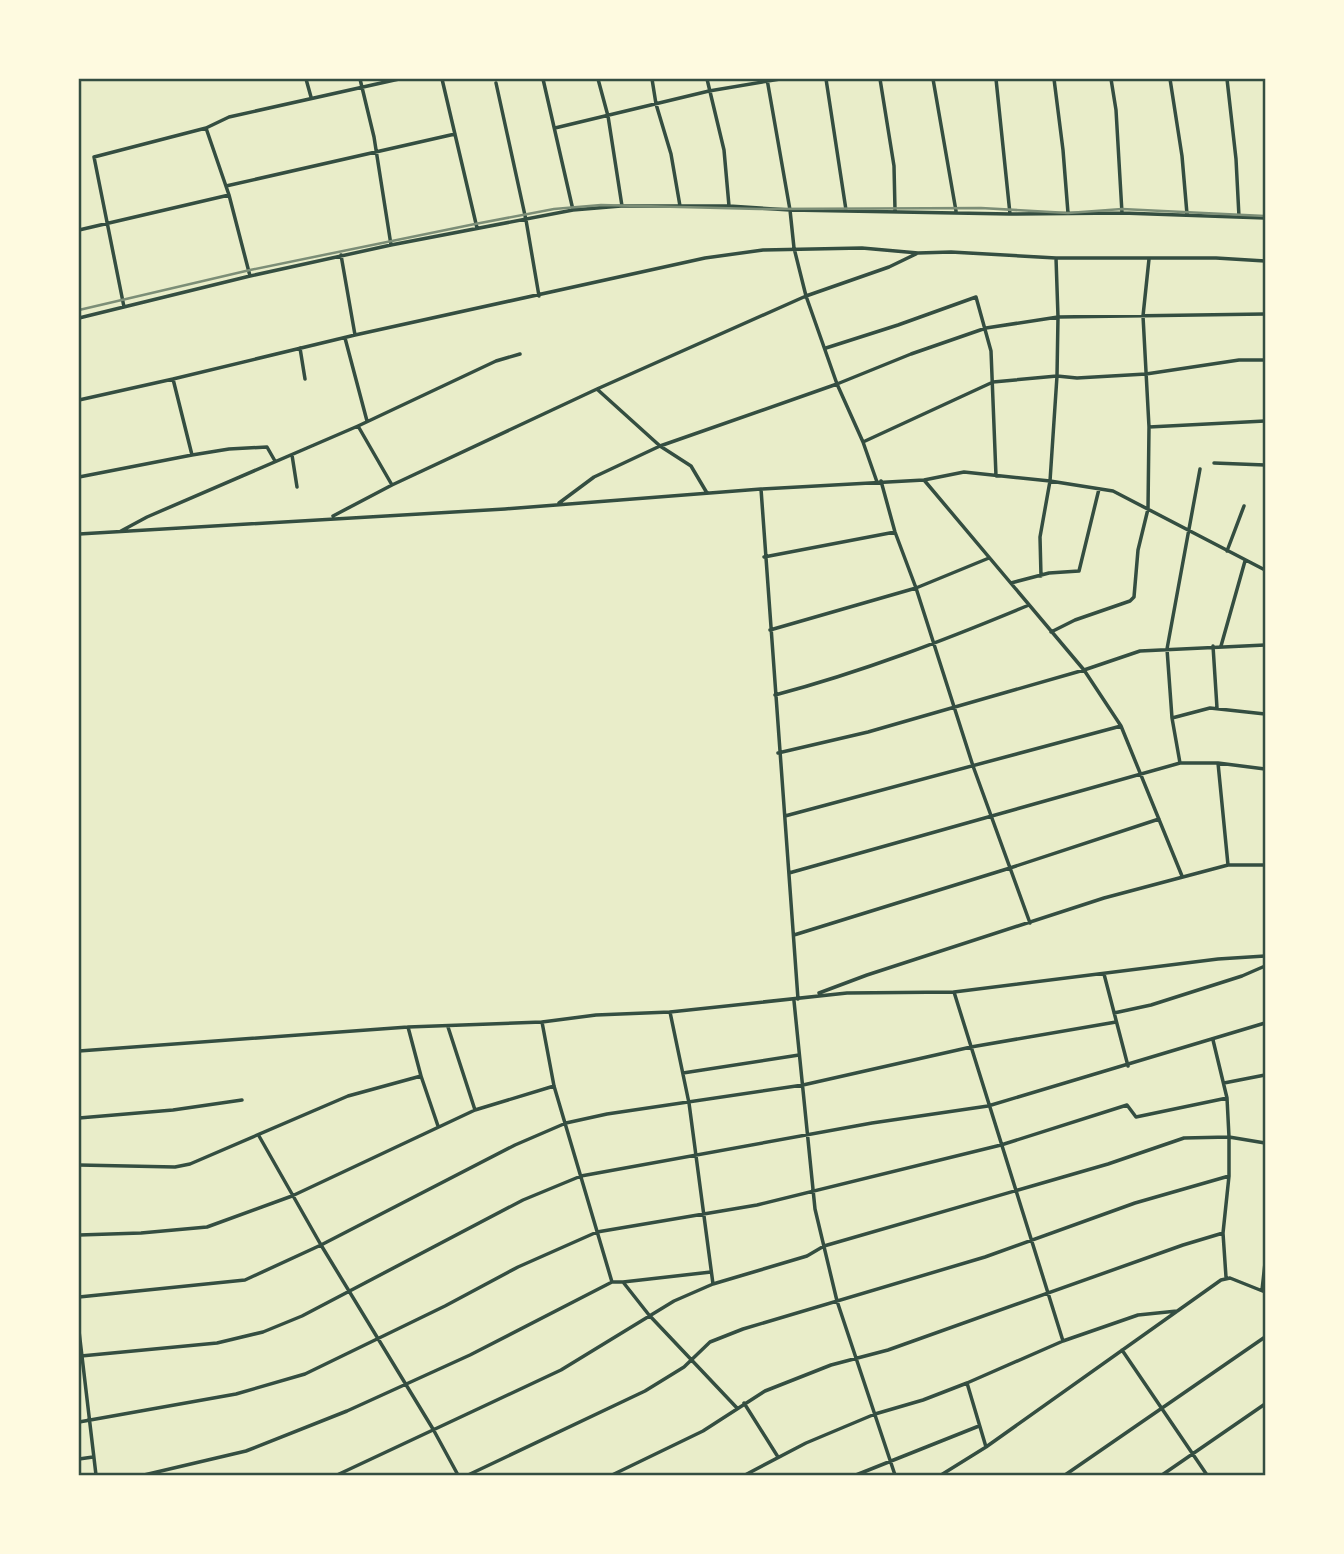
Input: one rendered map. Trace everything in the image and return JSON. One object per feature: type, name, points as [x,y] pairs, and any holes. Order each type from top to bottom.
[{"type":"street","points":[[306,79],[311,97]]},
{"type":"street","points":[[360,79],[377,153],[391,245]]},
{"type":"street","points":[[124,307],[94,157],[206,128],[229,117],[399,79]]},
{"type":"street","points":[[442,79],[477,228]]},
{"type":"street","points":[[543,79],[573,210]]},
{"type":"street","points":[[598,79],[608,116],[622,206]]},
{"type":"street","points":[[652,79],[656,104],[671,154],[680,206]]},
{"type":"street","points":[[707,79],[724,150],[729,206]]},
{"type":"street","points":[[555,128],[709,91],[780,79]]},
{"type":"street","points":[[827,79],[846,210]]},
{"type":"street","points":[[880,79],[894,166],[895,210]]},
{"type":"street","points":[[933,79],[956,211]]},
{"type":"street","points":[[996,79],[1010,214]]},
{"type":"street","points":[[1054,79],[1068,213]]},
{"type":"street","points":[[1111,79],[1122,213]]},
{"type":"street","points":[[1170,79],[1182,156],[1187,214]]},
{"type":"street","points":[[1227,79],[1239,217]]},
{"type":"street","points":[[768,80],[794,248],[806,296],[837,384],[879,482],[916,588],[953,708],[1030,923]]},
{"type":"street","points":[[496,83],[526,220],[539,296]]},
{"type":"street","points":[[206,128],[229,195],[250,276]]},
{"type":"street","points":[[226,186],[455,134]]},
{"type":"street","points":[[79,230],[229,195]]},
{"type":"street","points":[[79,318],[391,245],[573,210],[622,206],[729,206],[790,210],[1187,214],[1265,218]]},
{"type":"street","points":[[79,400],[355,335],[705,258],[755,251],[862,248],[918,253],[951,252],[1056,258],[1216,258],[1265,261]]},
{"type":"street","points":[[329,518],[392,485],[597,389],[806,296],[889,267],[918,253]]},
{"type":"street","points":[[341,256],[355,335]]},
{"type":"street","points":[[1041,576],[1040,537],[1050,481],[1057,376],[1056,258]]},
{"type":"street","points":[[1051,632],[1075,620],[1133,599],[1138,550],[1148,509],[1149,427],[1143,316],[1149,259]]},
{"type":"street","points":[[826,348],[898,326],[974,297],[978,298],[991,351],[996,476]]},
{"type":"street","points":[[559,504],[594,477],[660,446],[986,328],[1058,317],[1265,314]]},
{"type":"street","points":[[345,338],[367,421]]},
{"type":"street","points":[[300,348],[305,379]]},
{"type":"street","points":[[119,532],[147,517],[358,426],[496,361],[520,354]]},
{"type":"street","points":[[863,442],[993,382],[1057,376],[1077,378],[1146,374],[1239,360],[1265,360]]},
{"type":"street","points":[[173,379],[192,455]]},
{"type":"street","points":[[597,389],[660,446],[691,466],[707,493]]},
{"type":"street","points":[[1149,427],[1265,421]]},
{"type":"street","points":[[358,426],[392,485]]},
{"type":"street","points":[[79,477],[229,449],[267,447],[275,461]]},
{"type":"street","points":[[292,454],[297,487]]},
{"type":"street","points":[[1214,463],[1265,465]]},
{"type":"street","points":[[1180,763],[1172,718],[1167,649],[1200,468]]},
{"type":"street","points":[[79,534],[924,480],[960,472],[1050,481],[1113,491],[1265,570]]},
{"type":"street","points":[[924,480],[1084,670],[1121,726],[1182,876]]},
{"type":"street","points":[[761,489],[778,753],[794,935],[799,1055],[811,1190],[837,1301],[895,1475]]},
{"type":"street","points":[[1011,583],[1079,570],[1099,489]]},
{"type":"street","points":[[1227,551],[1244,506]]},
{"type":"street","points":[[764,557],[895,532]]},
{"type":"street","points":[[770,630],[916,588],[989,558]]},
{"type":"street","points":[[1221,646],[1245,561]]},
{"type":"street","points":[[775,695],[825,682],[933,645],[1029,605]]},
{"type":"street","points":[[778,753],[953,708],[1140,651],[1265,645]]},
{"type":"street","points":[[1213,646],[1217,708]]},
{"type":"street","points":[[1172,718],[1217,708],[1265,714]]},
{"type":"street","points":[[785,816],[1121,726]]},
{"type":"street","points":[[789,873],[1180,763],[1219,763],[1265,769]]},
{"type":"street","points":[[1219,763],[1228,865]]},
{"type":"street","points":[[794,935],[1010,869],[1159,819]]},
{"type":"street","points":[[79,1051],[408,1027],[541,1022],[596,1015],[670,1012],[796,1000],[1104,898],[1228,865],[1265,865]]},
{"type":"street","points":[[814,995],[954,992],[1218,958],[1265,956]]},
{"type":"street","points":[[1114,1013],[1152,1005],[1265,966]]},
{"type":"street","points":[[1104,974],[1128,1066]]},
{"type":"street","points":[[954,992],[1063,1341]]},
{"type":"street","points":[[670,1012],[689,1103],[713,1284]]},
{"type":"street","points":[[541,1022],[554,1086],[612,1282]]},
{"type":"street","points":[[79,1297],[236,1283],[279,1266],[515,1145],[566,1123],[607,1114],[803,1085],[971,1048],[1116,1022]]},
{"type":"street","points":[[81,1356],[217,1343],[252,1336],[302,1315],[523,1200],[581,1176],[884,1121],[988,1106],[1265,1023]]},
{"type":"street","points":[[408,1027],[438,1126]]},
{"type":"street","points":[[448,1027],[475,1110]]},
{"type":"street","points":[[1213,1040],[1227,1098],[1229,1176],[1223,1234],[1226,1277]]},
{"type":"street","points":[[683,1073],[799,1055]]},
{"type":"street","points":[[1224,1083],[1265,1074]]},
{"type":"street","points":[[79,1165],[182,1166],[348,1096],[421,1076]]},
{"type":"street","points":[[79,1236],[202,1228],[292,1196],[475,1110],[554,1086]]},
{"type":"street","points":[[79,1422],[197,1402],[282,1381],[330,1363],[518,1267],[597,1232],[757,1205],[1001,1145],[1128,1105],[1135,1117],[1227,1098]]},
{"type":"street","points":[[79,1118],[173,1110],[242,1100]]},
{"type":"street","points":[[258,1135],[458,1475]]},
{"type":"street","points":[[337,1475],[561,1370],[649,1315],[713,1284],[807,1256],[824,1246],[1108,1164],[1184,1138],[1229,1136],[1265,1143]]},
{"type":"street","points":[[468,1475],[645,1391],[692,1360],[702,1347],[743,1329],[1032,1242],[1135,1203],[1229,1176]]},
{"type":"street","points":[[612,1475],[703,1431],[765,1391],[854,1358],[888,1350],[1048,1295],[1183,1245],[1223,1234]]},
{"type":"street","points":[[1226,1277],[1263,1291],[1265,1263]]},
{"type":"street","points":[[144,1475],[246,1451],[347,1411],[517,1332],[612,1282],[711,1272]]},
{"type":"street","points":[[942,1475],[986,1447],[1226,1277]]},
{"type":"street","points":[[624,1282],[649,1315],[737,1408]]},
{"type":"street","points":[[745,1475],[778,1457],[874,1414],[923,1400],[1063,1341],[1138,1315],[1177,1311]]},
{"type":"street","points":[[79,1331],[96,1475]]},
{"type":"street","points":[[1065,1475],[1265,1337]]},
{"type":"street","points":[[1122,1350],[1207,1475]]},
{"type":"street","points":[[967,1383],[986,1447]]},
{"type":"street","points":[[744,1403],[778,1457]]},
{"type":"street","points":[[1161,1475],[1265,1404]]},
{"type":"street","points":[[856,1475],[979,1426]]},
{"type":"street","points":[[79,1459],[93,1457]]},
{"type":"railway","points":[[79,310],[250,270],[475,224],[554,209],[601,205],[759,209],[981,208],[1068,213],[1122,209],[1265,216]]}]
